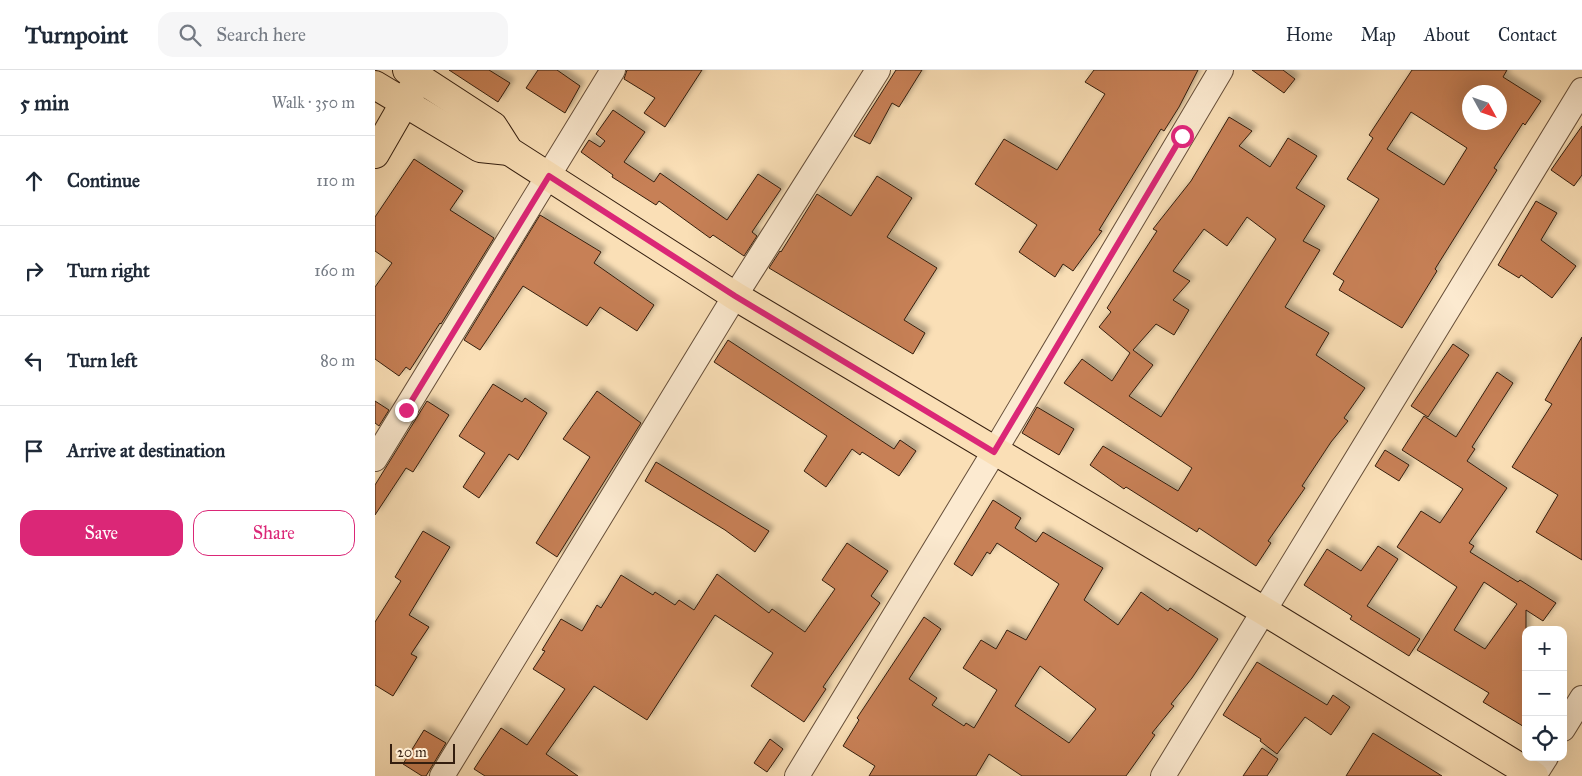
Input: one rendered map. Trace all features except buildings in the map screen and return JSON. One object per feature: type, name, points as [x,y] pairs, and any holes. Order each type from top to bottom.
[{"type":"main road","points":[[375,154],[404,102],[417,73],[493,126],[509,150],[735,296],[994,452],[1264,611],[1534,776]]},
{"type":"main road","points":[[375,85],[481,148],[509,150]]},
{"type":"street","points":[[375,460],[613,70]]},
{"type":"street","points":[[442,776],[735,296],[878,70]]},
{"type":"street","points":[[797,776],[994,452],[1221,70]]},
{"type":"street","points":[[1163,776],[1582,90]]},
{"type":"street","points":[[1567,722],[1582,698]]},
{"type":"street","points":[[1534,776],[1543,761]]},
{"type":"route","points":[[406,410],[549,176],[735,296],[994,452],[1182,136]]}]
